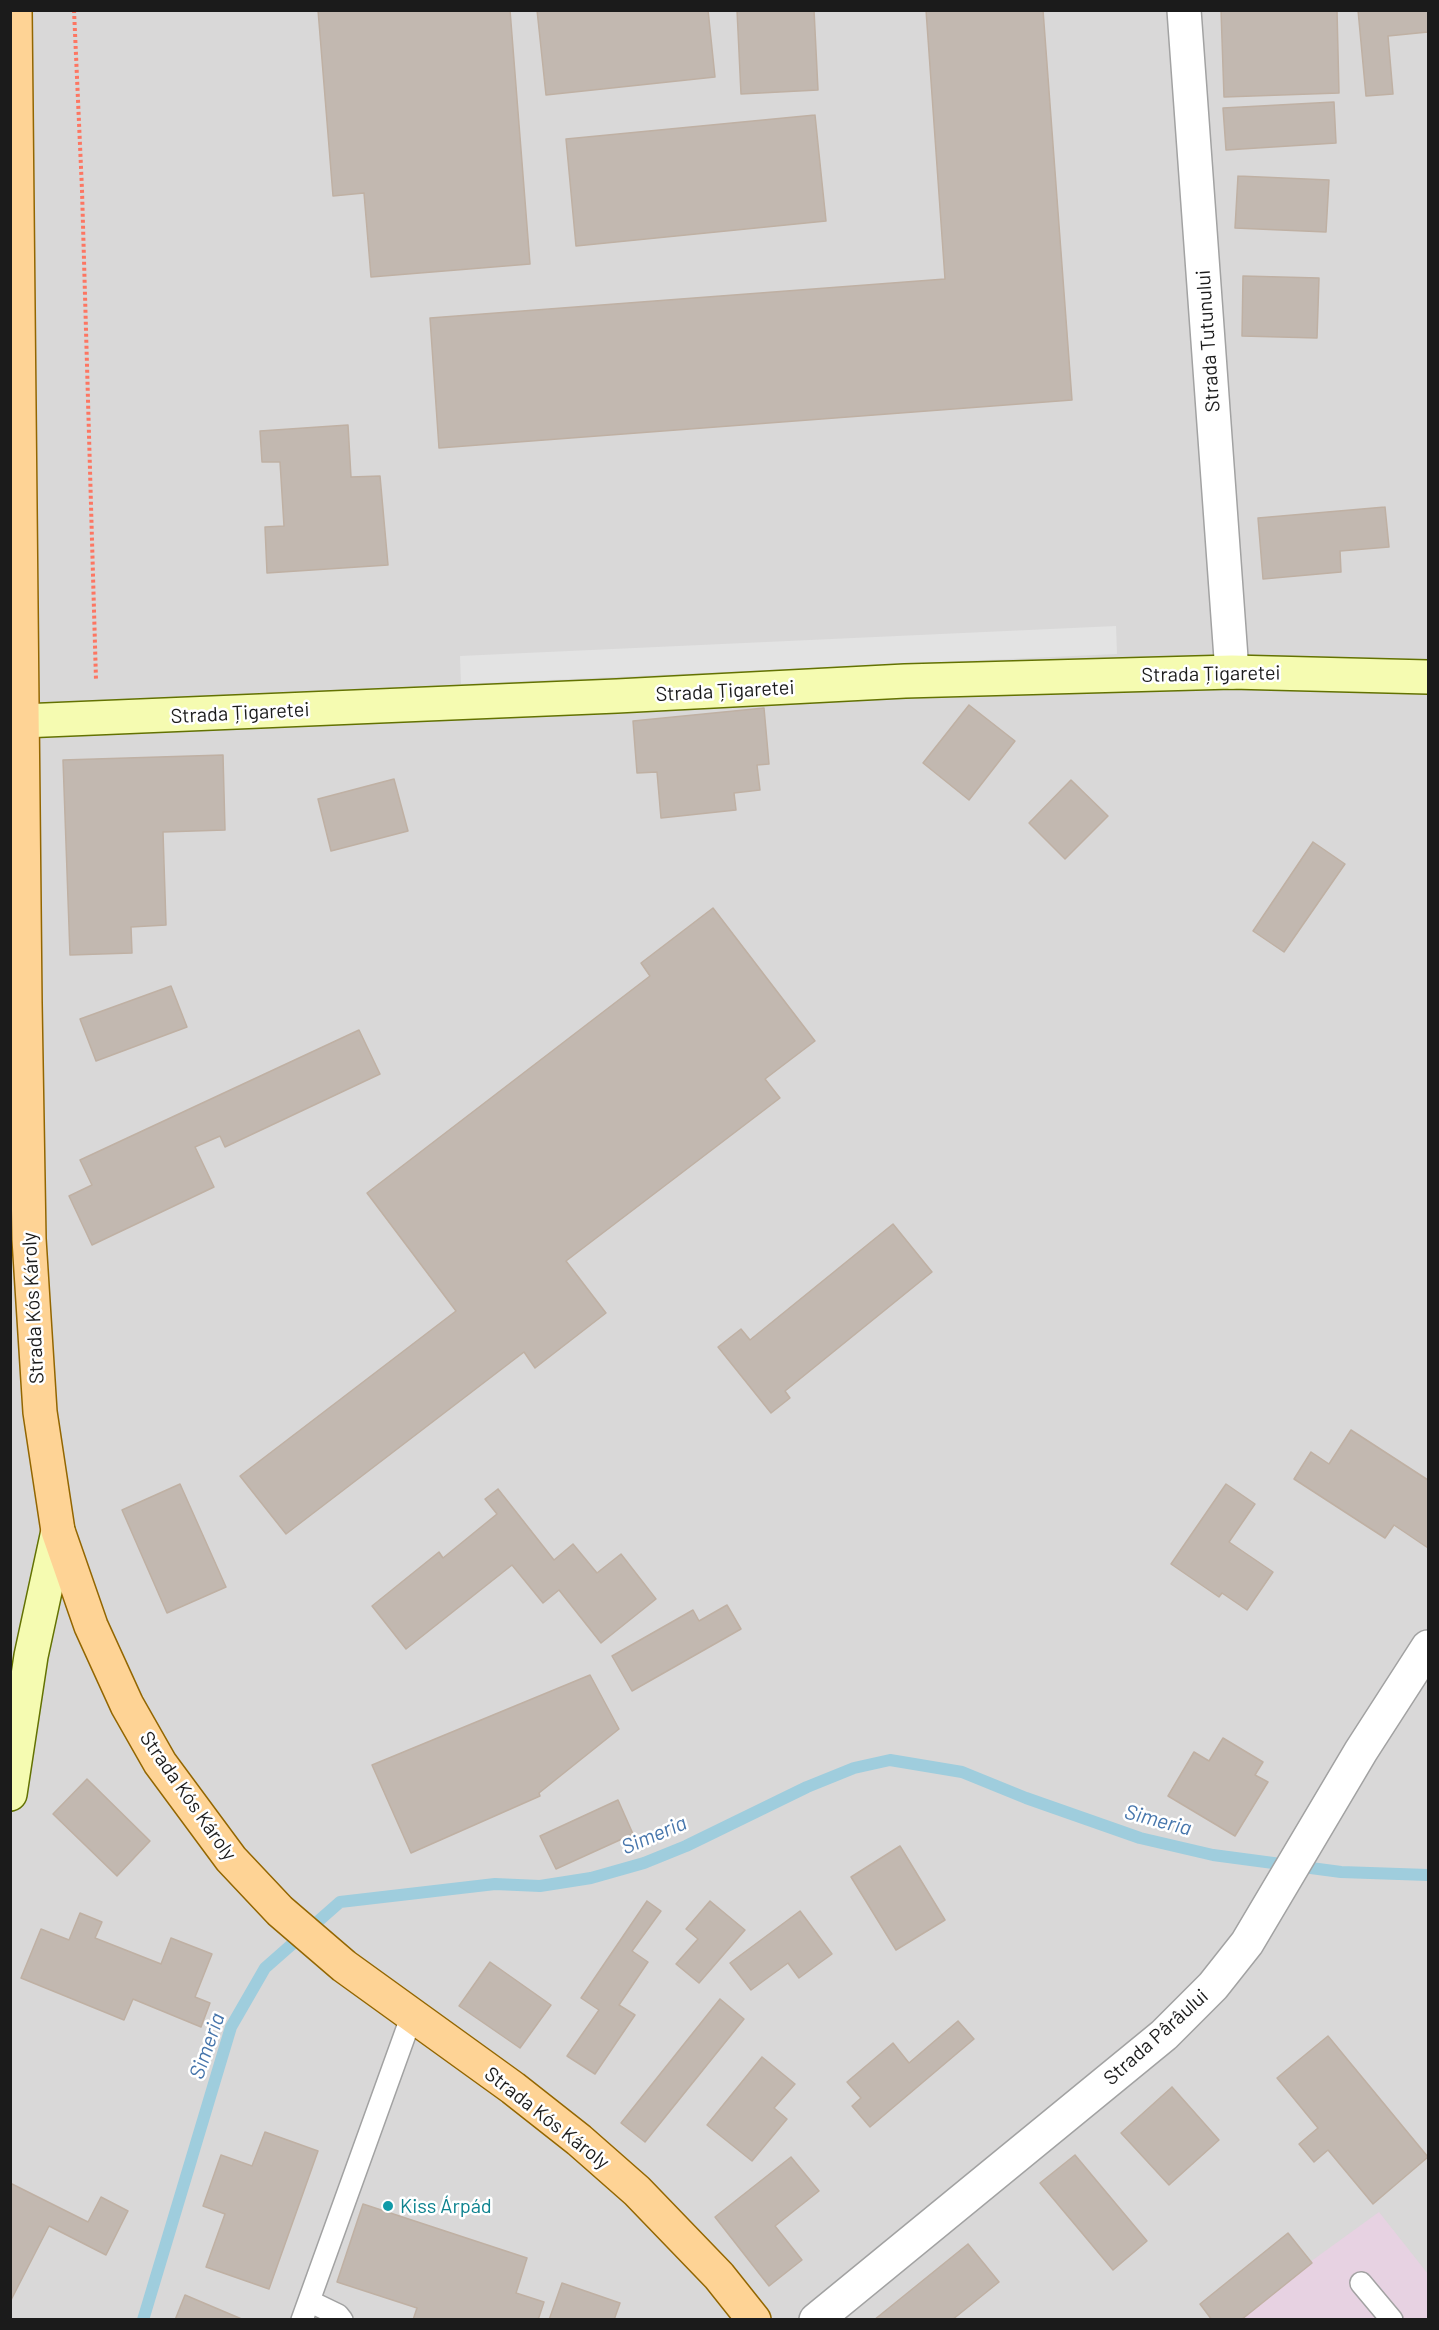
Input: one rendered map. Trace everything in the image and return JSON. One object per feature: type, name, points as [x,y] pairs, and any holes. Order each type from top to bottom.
[{"type":"main road","name":"Strada Kós Károly","points":[[15,10],[14,203],[29,1250],[40,1412],[58,1531],[91,1626],[127,1705],[160,1763],[231,1859],[280,1911],[344,1966],[513,2088],[579,2140],[637,2191],[719,2276],[753,2319]]},
{"type":"main road","name":"Strada Țigaretei","points":[[22,721],[905,681],[1232,672],[1428,677]]},
{"type":"main road","points":[[10,1794],[31,1656],[58,1531]]},
{"type":"street","name":"Strada Tutunului","points":[[1184,10],[1232,672]]},
{"type":"street","name":"Strada Pârâului","points":[[816,2319],[1164,2035],[1213,1986],[1247,1942],[1316,1825],[1428,1647]]},
{"type":"lane","points":[[342,2319],[338,2315],[305,2310],[412,2015]]},
{"type":"lane","points":[[1361,2283],[1392,2319]]},
{"type":"path","points":[[74,10],[82,190],[97,719]]},
{"type":"shaded area","points":[[11,11],[1428,11],[1428,2319],[11,2319]]},
{"type":"shaded area","points":[[1116,626],[1117,654],[461,684],[460,656]]},
{"type":"shaded area","points":[[1379,2212],[1428,2274],[1428,2319],[1230,2320]]},
{"type":"building","points":[[318,10],[510,10],[530,264],[371,277],[364,193],[333,196]]},
{"type":"building","points":[[537,10],[708,10],[715,77],[546,95]]},
{"type":"building","points":[[737,10],[814,10],[818,90],[741,94]]},
{"type":"building","points":[[926,10],[1043,10],[1072,400],[439,448],[430,318],[945,279]]},
{"type":"building","points":[[1221,10],[1337,10],[1339,93],[1224,97]]},
{"type":"building","points":[[1358,10],[1428,10],[1428,32],[1388,36],[1393,94],[1366,96]]},
{"type":"building","points":[[1334,102],[1336,143],[1226,150],[1223,108]]},
{"type":"building","points":[[815,115],[826,221],[576,246],[566,139]]},
{"type":"building","points":[[1238,176],[1329,180],[1326,232],[1235,228]]},
{"type":"building","points":[[1243,276],[1319,278],[1317,338],[1242,336]]},
{"type":"building","points":[[348,425],[351,477],[380,476],[388,565],[267,573],[265,527],[284,526],[280,462],[262,462],[260,431]]},
{"type":"building","points":[[1385,507],[1389,547],[1340,551],[1341,572],[1263,579],[1258,518]]},
{"type":"building","points":[[969,705],[1015,741],[969,800],[923,763]]},
{"type":"building","points":[[764,708],[769,764],[757,765],[760,790],[734,793],[736,810],[661,818],[657,772],[637,773],[633,721]]},
{"type":"building","points":[[223,755],[225,830],[163,832],[166,925],[131,927],[132,953],[70,955],[63,760]]},
{"type":"building","points":[[394,779],[408,831],[331,851],[318,799]]},
{"type":"building","points":[[1071,780],[1108,816],[1065,859],[1029,823]]},
{"type":"building","points":[[1313,842],[1345,864],[1284,952],[1253,931]]},
{"type":"building","points":[[713,908],[815,1041],[765,1079],[780,1098],[566,1261],[606,1313],[535,1368],[524,1352],[286,1534],[240,1476],[456,1311],[367,1193],[650,976],[641,963]]},
{"type":"building","points":[[171,986],[187,1027],[96,1061],[80,1019]]},
{"type":"building","points":[[359,1030],[380,1074],[225,1147],[220,1136],[195,1147],[214,1187],[92,1245],[69,1196],[92,1185],[80,1160]]},
{"type":"building","points":[[893,1224],[932,1272],[785,1391],[790,1398],[771,1413],[718,1347],[741,1329],[750,1340]]},
{"type":"building","points":[[1351,1430],[1428,1480],[1428,1548],[1394,1525],[1385,1538],[1294,1479],[1311,1452],[1329,1464]]},
{"type":"building","points":[[180,1484],[226,1587],[167,1613],[122,1510]]},
{"type":"building","points":[[1226,1484],[1255,1504],[1229,1542],[1273,1572],[1247,1610],[1222,1593],[1219,1597],[1171,1564]]},
{"type":"building","points":[[498,1489],[554,1560],[573,1544],[597,1573],[621,1554],[656,1599],[601,1643],[559,1590],[543,1603],[512,1565],[406,1649],[372,1606],[439,1552],[443,1558],[497,1514],[485,1499]]},
{"type":"building","points":[[727,1605],[741,1629],[632,1691],[612,1656],[693,1610],[699,1621]]},
{"type":"building","points":[[590,1675],[619,1729],[539,1793],[540,1796],[411,1853],[372,1765]]},
{"type":"building","points":[[1223,1738],[1263,1762],[1255,1775],[1268,1782],[1235,1836],[1168,1796],[1194,1752],[1209,1761]]},
{"type":"building","points":[[87,1779],[150,1841],[117,1876],[53,1814]]},
{"type":"building","points":[[618,1800],[633,1834],[556,1869],[540,1836]]},
{"type":"building","points":[[900,1846],[945,1920],[896,1950],[851,1877]]},
{"type":"building","points":[[647,1901],[661,1911],[632,1951],[648,1962],[619,2005],[635,2015],[595,2074],[567,2056],[599,2010],[581,1998]]},
{"type":"building","points":[[710,1901],[745,1930],[699,1983],[676,1964],[698,1939],[686,1929]]},
{"type":"building","points":[[800,1911],[832,1954],[799,1978],[788,1963],[751,1990],[730,1963]]},
{"type":"building","points":[[80,1913],[102,1922],[95,1938],[161,1964],[171,1938],[212,1954],[195,1997],[210,2003],[201,2027],[133,1999],[124,2020],[21,1978],[41,1929],[69,1940]]},
{"type":"building","points":[[490,1962],[551,2005],[520,2048],[459,2006]]},
{"type":"building","points":[[720,1999],[744,2019],[645,2142],[621,2123]]},
{"type":"building","points":[[958,2021],[974,2039],[870,2127],[852,2106],[861,2098],[847,2082],[893,2043],[909,2063]]},
{"type":"building","points":[[1328,2036],[1428,2157],[1373,2204],[1328,2150],[1314,2162],[1299,2144],[1318,2128],[1277,2078]]},
{"type":"building","points":[[762,2057],[795,2084],[774,2108],[787,2119],[752,2161],[707,2125]]},
{"type":"building","points":[[1172,2087],[1219,2140],[1169,2185],[1121,2133]]},
{"type":"building","points":[[265,2132],[318,2151],[269,2289],[206,2267],[225,2214],[203,2206],[221,2155],[252,2166]]},
{"type":"building","points":[[1075,2155],[1147,2241],[1113,2270],[1040,2183]]},
{"type":"building","points":[[791,2157],[819,2191],[775,2226],[802,2260],[769,2286],[715,2217]]},
{"type":"building","points":[[10,2183],[88,2222],[101,2197],[128,2211],[106,2255],[49,2226],[10,2302]]},
{"type":"building","points":[[363,2204],[527,2258],[516,2293],[544,2302],[538,2320],[413,2320],[417,2308],[337,2282]]},
{"type":"building","points":[[1288,2233],[1312,2263],[1241,2320],[1212,2320],[1200,2304]]},
{"type":"building","points":[[968,2244],[999,2282],[952,2320],[874,2320]]},
{"type":"building","points":[[562,2283],[620,2303],[614,2320],[549,2320]]},
{"type":"building","points":[[185,2295],[244,2320],[175,2320]]},
{"type":"waterway","name":"Simeria","points":[[143,2320],[231,2027],[265,1968],[340,1902],[495,1884],[540,1886],[591,1878],[644,1863],[686,1846],[807,1787],[854,1768],[890,1760],[962,1772],[1026,1798],[1140,1838],[1213,1855],[1341,1872],[1428,1875]]},
{"type":"place","name":"Kiss Árpád","points":[[388,2206]]}]
